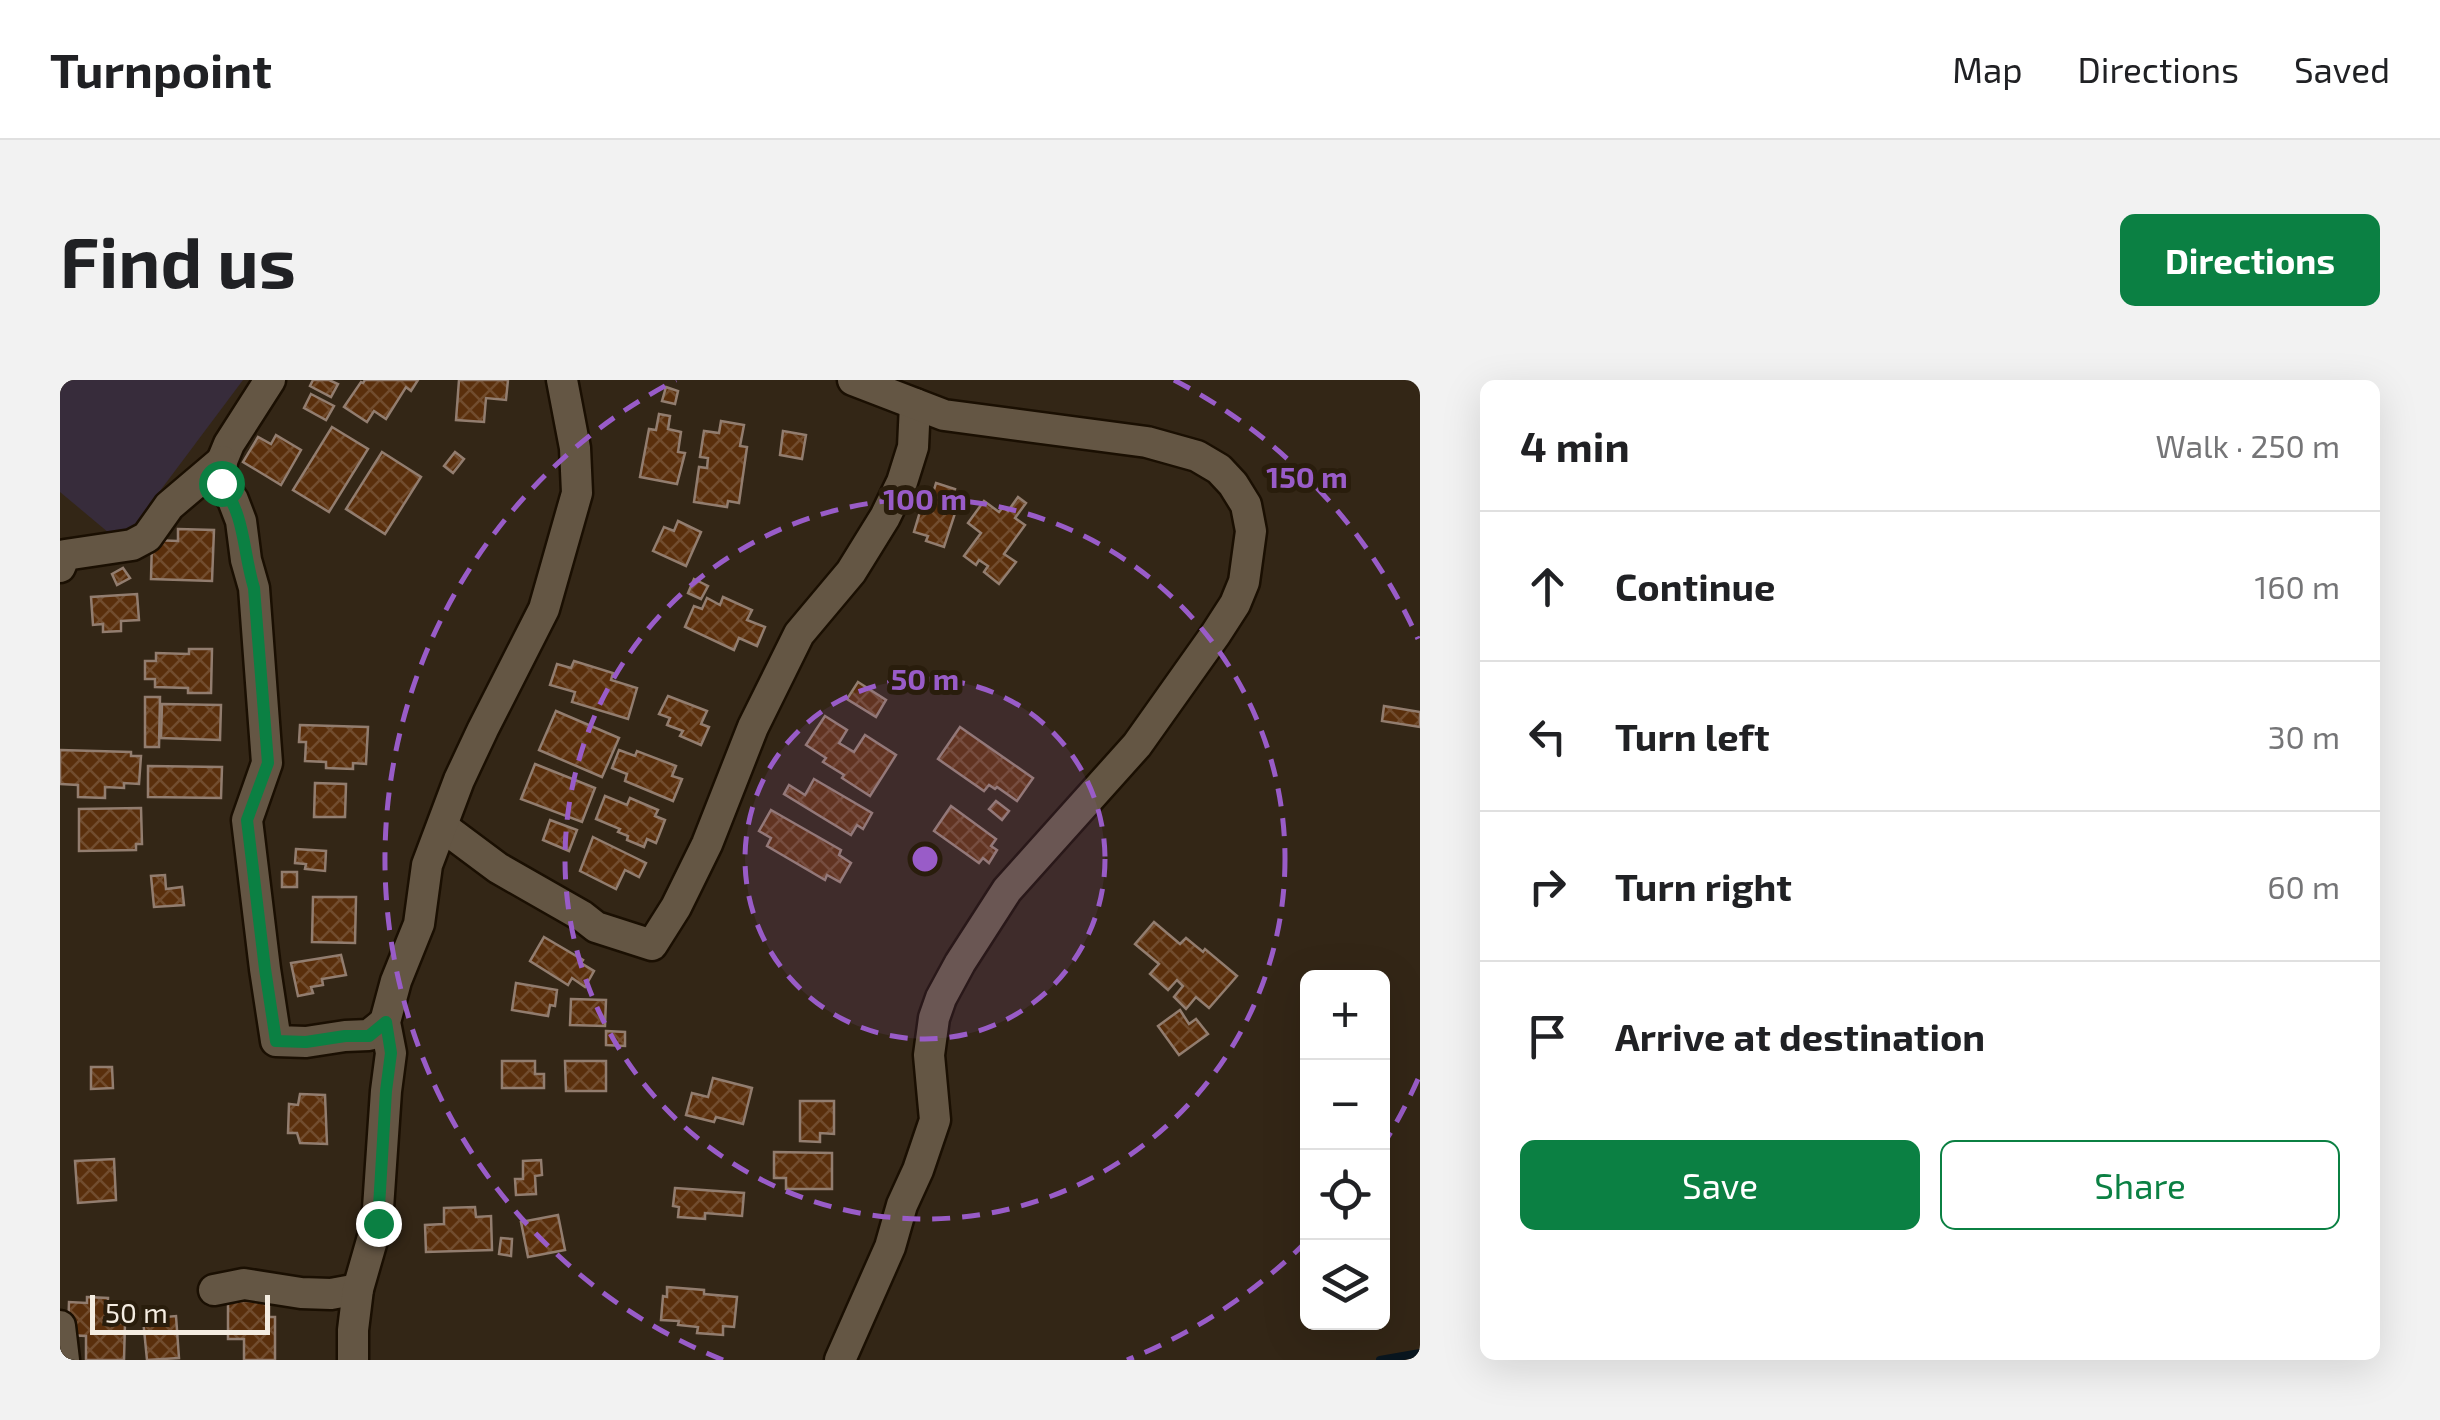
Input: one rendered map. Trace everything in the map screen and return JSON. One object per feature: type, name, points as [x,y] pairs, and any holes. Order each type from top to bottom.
[{"type":"street","points":[[270,380],[229,444],[222,461],[221,483],[241,521],[254,588],[268,763],[247,820],[276,1041],[369,1036],[386,1022]]},
{"type":"street","points":[[353,1360],[358,1289],[378,1223],[391,1053],[386,1022],[396,982],[419,924],[427,865],[483,729],[544,608],[577,494],[575,448],[562,380]]},
{"type":"street","points":[[840,1360],[890,1247],[935,1120],[929,1055],[934,1018],[942,998],[1007,890],[1137,745],[1186,680],[1244,582],[1251,531],[1246,506],[1233,484],[1219,469],[1196,456],[1146,442],[944,415],[853,380]]},
{"type":"street","points":[[443,827],[498,868],[596,927],[652,946],[707,844],[753,727],[799,634],[860,558],[902,482],[913,447],[915,404]]},
{"type":"street","points":[[60,568],[65,556],[132,546],[147,537],[169,506],[222,461]]},
{"type":"street","points":[[214,1290],[244,1284],[301,1293],[331,1294],[358,1289]]},
{"type":"street","points":[[60,1326],[64,1360]]},
{"type":"shaded area","points":[[60,380],[243,380],[121,543],[60,492]]},
{"type":"building","points":[[313,380],[338,384],[331,397],[310,386]]},
{"type":"building","points":[[365,380],[418,380],[411,391],[406,387],[386,419],[374,411],[367,422],[344,407]]},
{"type":"building","points":[[459,380],[508,380],[506,400],[486,398],[484,422],[456,420]]},
{"type":"building","points":[[666,387],[678,391],[675,404],[662,401]]},
{"type":"building","points":[[311,394],[334,406],[326,420],[304,408]]},
{"type":"building","points":[[659,414],[670,416],[668,429],[681,432],[678,452],[685,453],[677,484],[640,477],[649,429],[656,430]]},
{"type":"building","points":[[721,421],[744,425],[740,446],[747,447],[739,503],[728,501],[727,507],[694,502],[699,467],[707,468],[708,458],[700,457],[704,431],[719,433]]},
{"type":"building","points":[[332,427],[368,449],[329,512],[293,490]]},
{"type":"building","points":[[783,431],[806,435],[802,459],[780,455]]},
{"type":"building","points":[[276,435],[301,450],[281,485],[243,462],[258,437],[271,444]]},
{"type":"building","points":[[382,452],[421,477],[385,534],[346,509]]},
{"type":"building","points":[[455,452],[464,459],[453,473],[444,466]]},
{"type":"building","points":[[936,483],[955,489],[952,501],[958,504],[944,547],[914,532],[922,505],[929,507]]},
{"type":"building","points":[[1018,497],[1026,503],[1015,518],[1025,525],[1004,554],[1016,562],[999,584],[984,572],[988,566],[979,560],[976,565],[964,556],[981,533],[968,523],[984,501],[999,512],[1003,507],[1008,511]]},
{"type":"building","points":[[678,521],[701,532],[686,566],[653,551],[664,527],[674,531]]},
{"type":"building","points":[[178,529],[214,530],[212,581],[151,579],[152,540],[178,541]]},
{"type":"building","points":[[123,568],[130,578],[117,585],[112,574]]},
{"type":"building","points":[[694,579],[708,586],[701,599],[688,593]]},
{"type":"building","points":[[137,594],[139,620],[121,621],[121,631],[103,632],[103,624],[93,625],[91,597]]},
{"type":"building","points":[[723,597],[752,610],[747,620],[765,627],[757,646],[739,638],[734,650],[685,627],[694,606],[702,609],[707,598],[720,605]]},
{"type":"building","points":[[189,649],[212,649],[211,693],[155,687],[155,679],[145,679],[145,661],[156,661],[156,653],[189,654]]},
{"type":"building","points":[[574,661],[613,673],[611,680],[637,688],[628,719],[572,702],[575,692],[550,685],[557,664],[571,668]]},
{"type":"building","points":[[858,682],[886,700],[876,717],[847,699]]},
{"type":"building","points":[[668,696],[707,711],[701,724],[709,727],[701,745],[680,736],[683,731],[667,725],[670,718],[659,714]]},
{"type":"building","points":[[145,697],[160,697],[159,747],[145,747]]},
{"type":"building","points":[[162,704],[221,705],[220,740],[161,738]]},
{"type":"building","points":[[1384,706],[1420,712],[1420,727],[1382,721]]},
{"type":"building","points":[[556,711],[619,738],[602,777],[539,750]]},
{"type":"building","points":[[825,716],[847,730],[839,743],[854,752],[865,735],[896,755],[870,796],[842,778],[844,775],[823,762],[826,758],[806,745]]},
{"type":"building","points":[[300,725],[368,727],[366,764],[353,763],[353,769],[326,768],[326,762],[305,761],[306,742],[299,742]]},
{"type":"building","points":[[960,727],[1033,778],[1017,801],[997,787],[989,785],[984,791],[938,759]]},
{"type":"building","points":[[60,750],[131,752],[131,756],[141,756],[139,784],[105,787],[105,798],[78,797],[78,785],[60,784]]},
{"type":"building","points":[[619,750],[635,756],[637,751],[676,766],[672,776],[682,779],[673,801],[625,781],[627,774],[612,768]]},
{"type":"building","points":[[535,764],[595,788],[582,822],[521,799]]},
{"type":"building","points":[[148,766],[222,767],[221,798],[148,797]]},
{"type":"building","points":[[814,779],[872,813],[863,829],[857,825],[851,835],[784,794],[789,785],[805,795]]},
{"type":"building","points":[[315,783],[346,784],[345,817],[314,817]]},
{"type":"building","points":[[605,796],[627,805],[630,798],[658,810],[655,816],[665,820],[656,843],[647,839],[644,847],[627,840],[628,836],[618,832],[620,829],[596,819]]},
{"type":"building","points":[[996,801],[1009,811],[1002,820],[989,809]]},
{"type":"building","points":[[951,806],[996,839],[991,846],[997,850],[989,863],[983,858],[979,863],[934,831]]},
{"type":"building","points":[[141,808],[142,844],[136,844],[136,850],[79,851],[79,809]]},
{"type":"building","points":[[771,810],[841,850],[839,855],[851,863],[840,882],[827,875],[825,880],[767,846],[771,838],[759,831]]},
{"type":"building","points":[[550,820],[577,830],[569,851],[543,840]]},
{"type":"building","points":[[593,837],[646,863],[639,877],[625,870],[616,889],[580,871]]},
{"type":"building","points":[[296,849],[326,851],[325,871],[305,869],[306,864],[295,863]]},
{"type":"building","points":[[282,872],[297,872],[297,887],[282,887]]},
{"type":"building","points":[[165,875],[166,889],[182,887],[184,905],[154,907],[151,876]]},
{"type":"building","points":[[313,897],[356,897],[355,943],[312,942]]},
{"type":"building","points":[[1154,922],[1180,944],[1186,938],[1203,952],[1205,949],[1237,976],[1209,1008],[1196,997],[1186,1009],[1174,997],[1183,986],[1177,980],[1168,990],[1150,974],[1159,964],[1135,944]]},
{"type":"building","points":[[544,937],[594,971],[585,987],[572,978],[568,985],[530,961]]},
{"type":"building","points":[[341,955],[346,975],[322,979],[323,985],[311,987],[313,993],[298,996],[291,963]]},
{"type":"building","points":[[516,983],[557,990],[555,1006],[550,1005],[548,1016],[512,1010]]},
{"type":"building","points":[[571,999],[606,1000],[605,1026],[570,1025]]},
{"type":"building","points":[[1180,1010],[1189,1024],[1196,1019],[1208,1034],[1179,1055],[1158,1026]]},
{"type":"building","points":[[606,1031],[625,1032],[625,1046],[606,1045]]},
{"type":"building","points":[[502,1061],[535,1061],[535,1074],[544,1074],[544,1088],[502,1088]]},
{"type":"building","points":[[565,1061],[606,1061],[606,1091],[566,1091]]},
{"type":"building","points":[[91,1067],[112,1067],[113,1088],[91,1089]]},
{"type":"building","points":[[713,1078],[752,1088],[743,1124],[686,1115],[692,1093],[708,1097]]},
{"type":"building","points":[[300,1094],[325,1095],[327,1144],[300,1143],[297,1133],[288,1133],[289,1104],[298,1105]]},
{"type":"building","points":[[800,1101],[834,1101],[834,1134],[820,1133],[820,1142],[800,1141]]},
{"type":"building","points":[[774,1152],[832,1153],[832,1189],[786,1189],[786,1178],[774,1178]]},
{"type":"building","points":[[114,1159],[116,1200],[78,1203],[75,1161]]},
{"type":"building","points":[[541,1160],[542,1175],[535,1176],[536,1194],[516,1195],[515,1179],[523,1179],[523,1161]]},
{"type":"building","points":[[675,1188],[744,1193],[742,1216],[705,1213],[705,1219],[678,1217],[679,1207],[673,1206]]},
{"type":"building","points":[[475,1207],[476,1217],[491,1216],[492,1250],[426,1252],[425,1225],[444,1224],[444,1208]]},
{"type":"building","points":[[558,1215],[565,1250],[528,1257],[521,1222]]},
{"type":"building","points":[[501,1238],[512,1239],[511,1256],[499,1254]]},
{"type":"building","points":[[667,1287],[737,1297],[734,1327],[723,1326],[723,1335],[697,1333],[698,1327],[661,1320]]},
{"type":"building","points":[[87,1297],[108,1298],[107,1316],[114,1316],[114,1323],[125,1323],[124,1360],[86,1360],[86,1336],[68,1335],[69,1302],[87,1303]]},
{"type":"building","points":[[228,1301],[269,1301],[269,1317],[275,1317],[275,1360],[244,1360],[244,1339],[228,1339]]},
{"type":"building","points":[[176,1316],[179,1358],[147,1360],[143,1319]]},
{"type":"waterway","points":[[1380,1360],[1420,1353]]},
{"type":"route","points":[[221,483],[241,521],[254,588],[268,763],[247,820],[276,1041],[369,1036],[386,1022],[391,1053],[378,1223]]}]
